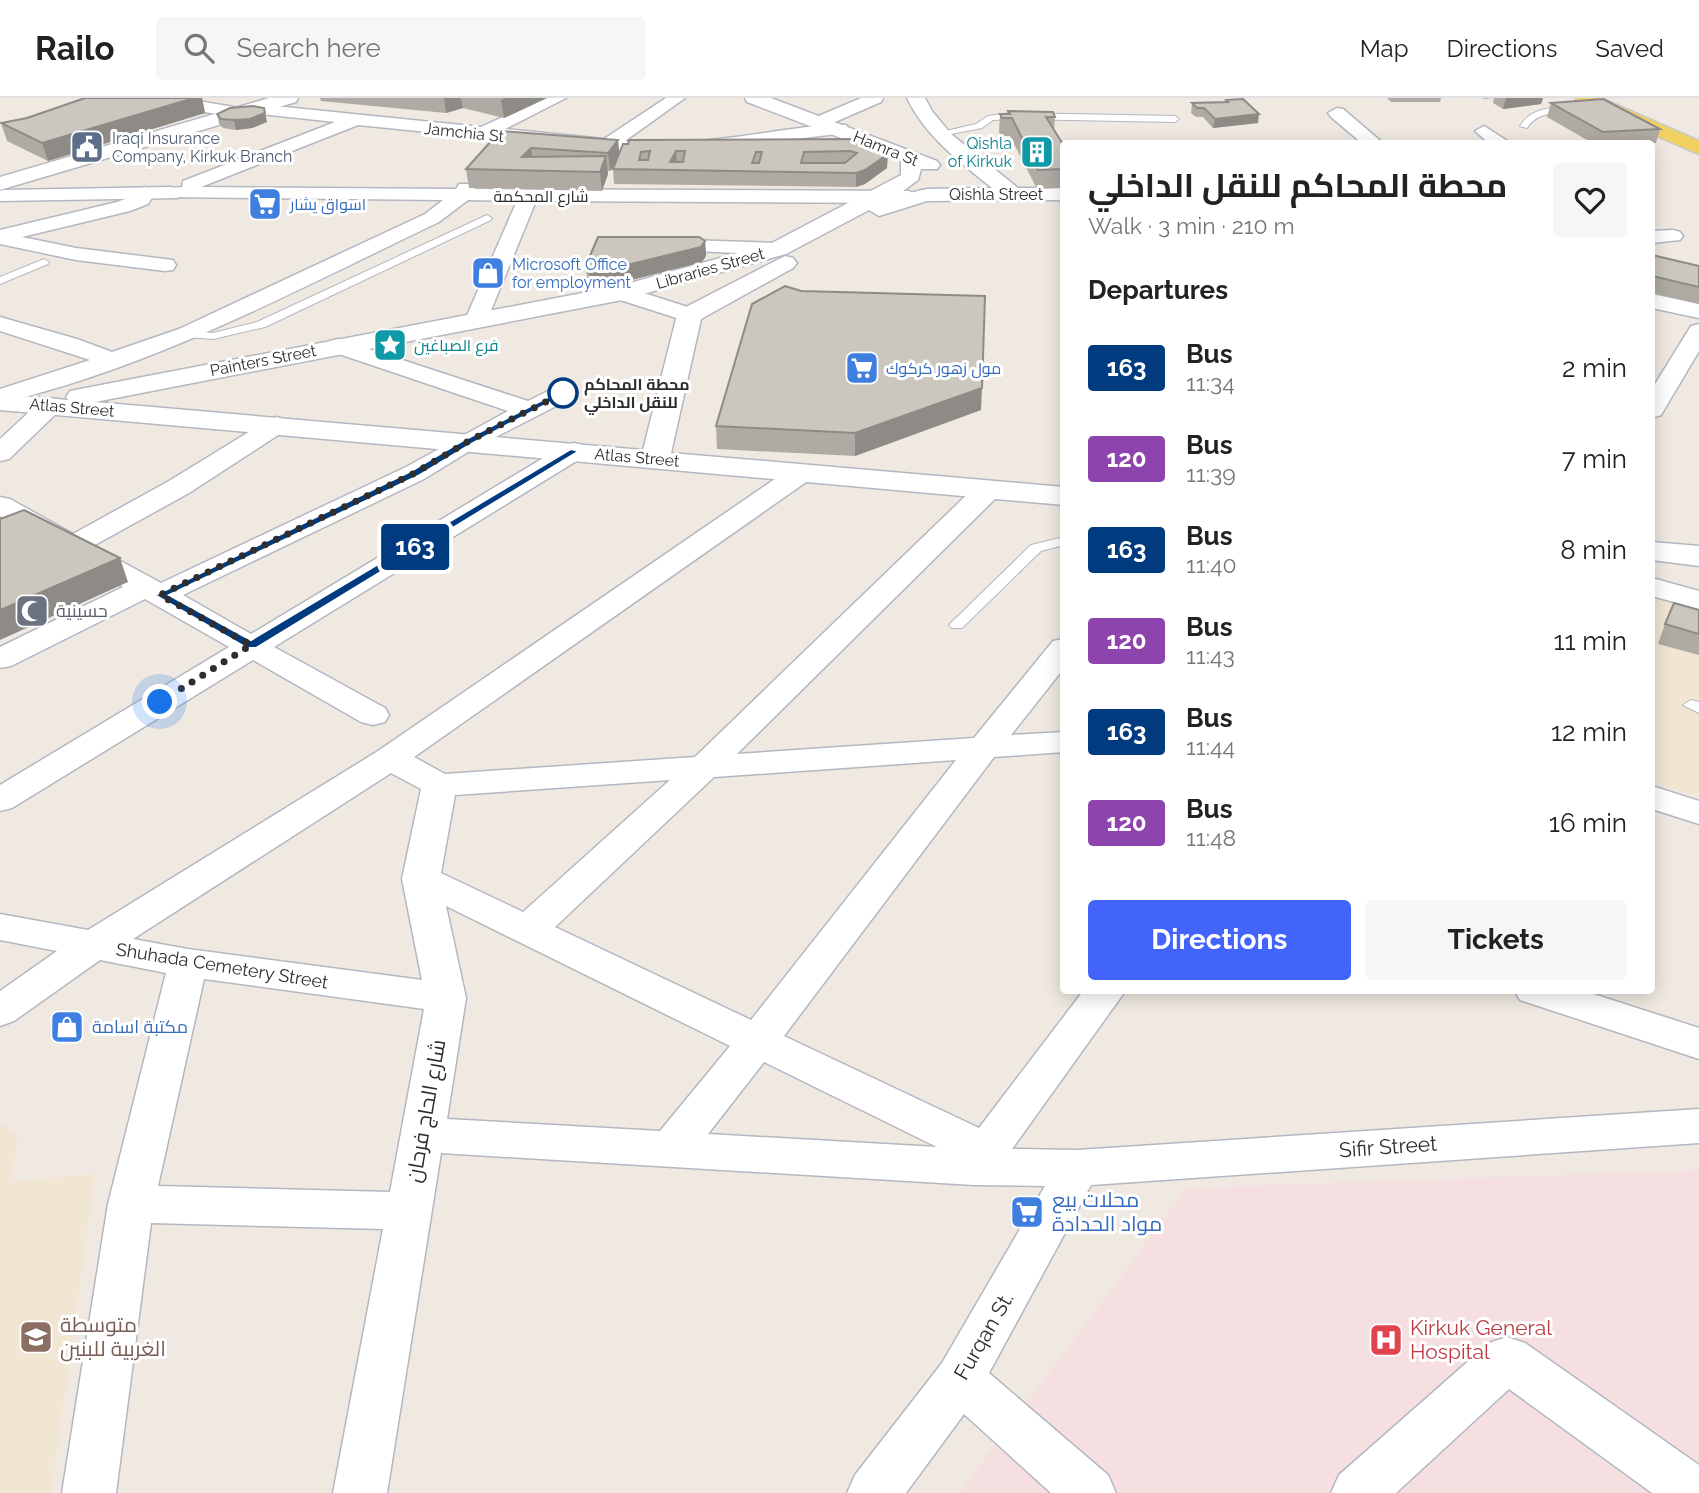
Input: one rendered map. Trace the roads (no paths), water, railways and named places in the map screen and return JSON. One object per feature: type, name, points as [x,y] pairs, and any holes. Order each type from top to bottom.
[{"type":"main road","points":[[1603,101],[1699,134]]},
{"type":"main road","points":[[1603,101],[1699,148]]},
{"type":"street","name":"Jamchia St","points":[[148,98],[248,111],[606,146],[672,148],[840,129]]},
{"type":"street","points":[[0,184],[289,98]]},
{"type":"street","points":[[488,155],[491,134],[558,98]]},
{"type":"street","points":[[606,146],[677,98]]},
{"type":"street","name":"Hamra St","points":[[754,98],[840,129],[911,159],[1014,193]]},
{"type":"street","points":[[820,122],[875,98]]},
{"type":"street","points":[[916,98],[920,108],[941,133],[1014,193]]},
{"type":"street","points":[[0,196],[170,193],[388,109]]},
{"type":"street","points":[[1337,113],[1369,140]]},
{"type":"street","points":[[1484,131],[1497,140]]},
{"type":"street","name":"Libraries Street","points":[[476,320],[622,293],[778,249],[911,176],[911,159]]},
{"type":"street","points":[[0,396],[34,388],[187,334],[432,218],[462,196],[475,176]]},
{"type":"street","points":[[0,237],[123,207],[141,200],[145,193]]},
{"type":"street","name":"شارع المحكمة","points":[[170,193],[920,196]]},
{"type":"street","name":"Qishla Street","points":[[920,196],[1060,194]]},
{"type":"street","points":[[476,320],[529,195]]},
{"type":"street","name":"Libraries Street","points":[[689,315],[774,270],[852,222],[920,196]]},
{"type":"street","points":[[0,237],[76,254],[164,265]]},
{"type":"street","points":[[638,245],[720,245],[778,249]]},
{"type":"street","points":[[622,293],[689,315],[655,458]]},
{"type":"street","points":[[1655,302],[1699,311]]},
{"type":"street","name":"Painters Street","points":[[51,405],[97,392],[476,320]]},
{"type":"street","points":[[0,324],[69,344],[110,360]]},
{"type":"street","points":[[1655,405],[1699,331]]},
{"type":"street","points":[[338,346],[530,410]]},
{"type":"street","points":[[0,659],[415,473],[467,442],[563,393]]},
{"type":"street","name":"Atlas Street","points":[[0,402],[1060,496]]},
{"type":"street","points":[[0,453],[51,405]]},
{"type":"street","points":[[74,545],[179,487],[277,425]]},
{"type":"street","points":[[0,800],[574,451]]},
{"type":"street","points":[[0,1011],[94,946],[390,758],[800,474]]},
{"type":"street","points":[[528,930],[704,767],[988,490]]},
{"type":"street","points":[[0,505],[373,715]]},
{"type":"street","points":[[1655,551],[1699,556]]},
{"type":"street","points":[[1655,588],[1699,600]]},
{"type":"street","points":[[672,1148],[761,1040],[982,747],[1060,653]]},
{"type":"street","points":[[390,758],[439,785],[1060,741]]},
{"type":"street","name":"شارع الحاج فرحان","points":[[360,1493],[446,998],[421,879],[439,785]]},
{"type":"street","points":[[1655,798],[1699,813]]},
{"type":"street","points":[[421,879],[761,1040],[980,1159],[1103,994]]},
{"type":"street","name":"Shuhada Cemetery Street","points":[[0,927],[188,963],[446,998]]},
{"type":"street","points":[[89,1493],[131,1204],[188,963]]},
{"type":"street","points":[[1546,994],[1699,1044]]},
{"type":"street","name":"Sifir Street","points":[[421,1135],[672,1148],[980,1159],[1078,1168],[1699,1126]]},
{"type":"street","name":"Furqan St.","points":[[874,1493],[960,1379],[1078,1168]]},
{"type":"street","points":[[131,1204],[409,1211]]},
{"type":"street","points":[[1358,1493],[1507,1359],[1695,1493]]},
{"type":"street","points":[[960,1379],[1089,1493]]},
{"type":"lane","points":[[1524,126],[1527,119],[1538,113],[1603,101]]},
{"type":"lane","points":[[941,133],[979,126],[991,118],[1012,116],[1175,119]]},
{"type":"lane","points":[[187,334],[213,336],[261,325],[487,218]]},
{"type":"lane","points":[[0,281],[44,262]]},
{"type":"lane","points":[[957,625],[1036,548],[1060,542]]},
{"type":"place","name":"Iraqi Insurance Company, Kirkuk Branch","points":[[87,147]]},
{"type":"place","name":"Qishla of Kirkuk","points":[[1037,152]]},
{"type":"place","name":"اسواق يشار","points":[[265,204]]},
{"type":"place","name":"Microsoft Office for employment","points":[[488,273]]},
{"type":"place","name":"فرع الصباغين","points":[[390,345]]},
{"type":"place","name":"مول زهور كركوك","points":[[862,368]]},
{"type":"place","name":"محطة المحاكم للنقل الداخلي","points":[[563,393]]},
{"type":"place","name":"حسينية","points":[[32,611]]},
{"type":"place","name":"مكتبة اسامة","points":[[67,1027]]},
{"type":"place","name":"محلات بيع مواد الحدادة","points":[[1027,1212]]},
{"type":"place","name":"متوسطة الغربية للبنين","points":[[36,1337]]},
{"type":"place","name":"Kirkuk General Hospital","points":[[1386,1340]]}]
